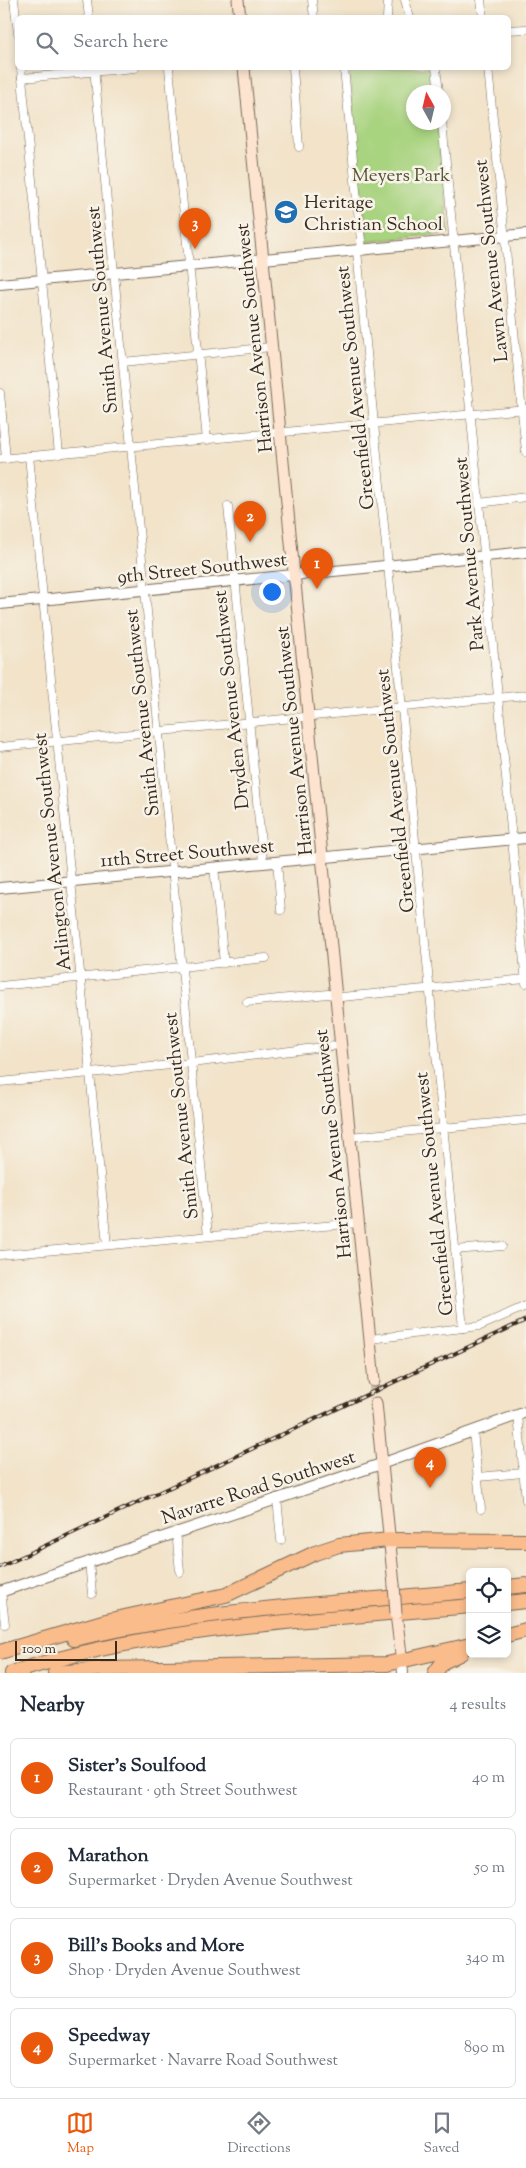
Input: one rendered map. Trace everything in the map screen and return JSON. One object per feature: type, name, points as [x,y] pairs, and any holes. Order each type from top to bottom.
[{"type":"highway","points":[[0,1652],[112,1620],[226,1595],[329,1548],[367,1540],[526,1541]]},
{"type":"highway","points":[[511,1587],[526,1585]]},
{"type":"highway","points":[[0,1660],[82,1637],[160,1622],[466,1591]]},
{"type":"highway","points":[[511,1602],[526,1601]]},
{"type":"highway","points":[[12,1673],[88,1651],[160,1638],[466,1606]]},
{"type":"highway","points":[[511,1634],[526,1630]]},
{"type":"highway","points":[[55,1673],[102,1669],[402,1668],[466,1646]]},
{"type":"highway","points":[[435,1673],[448,1659],[466,1652]]},
{"type":"highway","points":[[188,1669],[220,1673]]},
{"type":"main road","points":[[238,0],[240,15]]},
{"type":"main road","name":"Harrison Avenue Southwest","points":[[244,70],[374,1382]]},
{"type":"main road","points":[[376,1403],[402,1668]]},
{"type":"street","points":[[14,0],[16,15]]},
{"type":"street","points":[[87,0],[89,15]]},
{"type":"street","points":[[312,0],[314,15]]},
{"type":"street","points":[[387,15],[388,0]]},
{"type":"street","points":[[405,0],[409,15]]},
{"type":"street","points":[[481,0],[483,15]]},
{"type":"street","points":[[511,30],[526,29]]},
{"type":"street","points":[[21,70],[58,454]]},
{"type":"street","points":[[22,78],[94,70]]},
{"type":"street","name":"Smith Avenue Southwest","points":[[94,70],[208,1236]]},
{"type":"street","points":[[169,70],[207,440]]},
{"type":"street","points":[[293,70],[299,147]]},
{"type":"street","name":"Greenfield Avenue Southwest","points":[[344,70],[374,424],[463,1328]]},
{"type":"street","points":[[436,70],[438,85]]},
{"type":"street","name":"Lawn Avenue Southwest","points":[[488,70],[524,410],[526,452]]},
{"type":"street","name":"Park Avenue Southwest","points":[[443,130],[526,983]]},
{"type":"street","points":[[0,284],[263,261],[526,234]]},
{"type":"street","points":[[123,362],[272,347]]},
{"type":"street","points":[[0,393],[3,459],[524,410]]},
{"type":"street","name":"Arlington Avenue Southwest","points":[[29,456],[88,1073],[107,1245]]},
{"type":"street","points":[[479,502],[526,497]]},
{"type":"street","name":"Dryden Avenue Southwest","points":[[228,506],[263,862]]},
{"type":"street","name":"9th Street Southwest","points":[[0,604],[526,552]]},
{"type":"street","points":[[0,746],[526,695]]},
{"type":"street","name":"11th Street Southwest","points":[[0,888],[526,838]]},
{"type":"street","points":[[277,861],[281,910]]},
{"type":"street","points":[[214,867],[224,963]]},
{"type":"street","points":[[0,986],[266,958]]},
{"type":"street","points":[[247,1002],[526,979]]},
{"type":"street","points":[[0,1082],[191,1063],[340,1045]]},
{"type":"street","points":[[349,1137],[526,1120]]},
{"type":"street","points":[[0,1255],[358,1223]]},
{"type":"street","points":[[455,1250],[502,1246]]},
{"type":"street","points":[[370,1339],[463,1328],[490,1322],[526,1306]]},
{"type":"street","points":[[522,1413],[526,1500]]},
{"type":"street","name":"Navarre Road Southwest","points":[[0,1592],[176,1531],[381,1464],[522,1413]]},
{"type":"street","points":[[473,1431],[481,1509]]},
{"type":"street","points":[[478,1478],[524,1473]]},
{"type":"street","points":[[277,1498],[281,1540]]},
{"type":"street","points":[[176,1531],[180,1572]]},
{"type":"street","points":[[89,1561],[92,1594]]},
{"type":"street","points":[[0,1592],[5,1624]]},
{"type":"green space","name":"Meyers Park","points":[[349,70],[431,70],[433,85],[406,85],[406,130],[438,130],[449,233],[367,242]]},
{"type":"tunnel","points":[[374,1381],[376,1403]]},
{"type":"railway","points":[[0,1567],[526,1320]]},
{"type":"place","name":"Heritage Christian School","points":[[286,212]]},
{"type":"place","name":"Bill's Books and More","points":[[195,249]]},
{"type":"place","name":"Marathon","points":[[250,542]]},
{"type":"place","name":"Sister's Soulfood","points":[[317,589]]},
{"type":"place","name":"Speedway","points":[[430,1488]]}]
